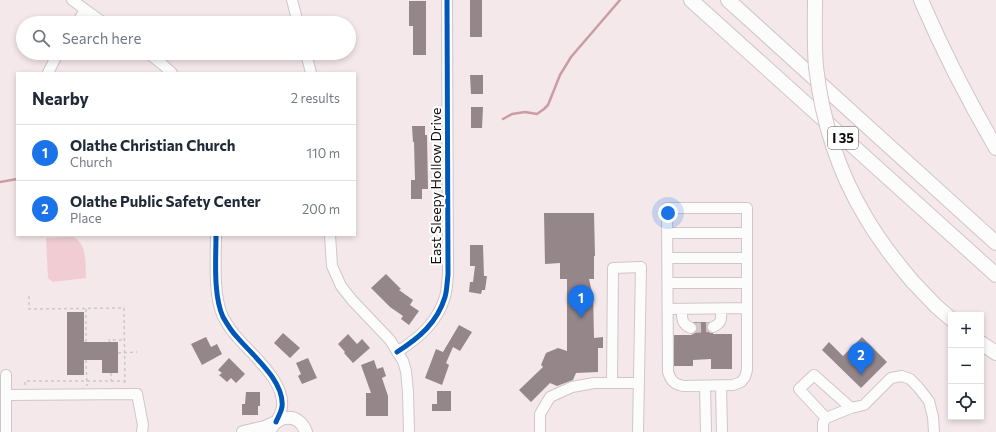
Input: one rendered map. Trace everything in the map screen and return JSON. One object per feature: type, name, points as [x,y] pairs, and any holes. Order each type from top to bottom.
[{"type":"highway","name":"I 35","points":[[691,0],[996,275]]},
{"type":"highway","name":"I 35","points":[[728,0],[996,243]]},
{"type":"highway","points":[[815,0],[814,39],[816,67],[824,114],[832,143],[841,167],[852,193],[865,216],[897,263],[913,282],[948,316]]},
{"type":"highway","points":[[921,0],[933,28],[975,112],[996,148]]},
{"type":"highway","points":[[984,345],[996,353]]},
{"type":"main road","points":[[243,432],[273,426],[282,419],[288,418],[294,419],[308,430]]},
{"type":"street","points":[[72,0],[94,16]]},
{"type":"street","points":[[292,0],[296,16]]},
{"type":"street","name":"East Sleepy Hollow Drive","points":[[397,352],[423,333],[442,306],[446,295],[448,275],[447,0]]},
{"type":"street","points":[[81,16],[85,10]]},
{"type":"street","points":[[48,72],[54,60]]},
{"type":"street","points":[[157,60],[171,72]]},
{"type":"street","points":[[308,60],[311,72]]},
{"type":"street","points":[[668,208],[747,208],[747,233],[747,370],[745,377],[741,382],[733,386],[683,386],[676,384],[671,380],[668,372],[668,208]]},
{"type":"street","points":[[668,233],[747,233]]},
{"type":"street","points":[[216,236],[217,294],[220,310],[230,329],[268,370],[275,382],[281,398],[282,406],[281,413],[273,426]]},
{"type":"street","points":[[330,236],[332,266],[341,286],[352,300],[390,340],[403,361],[406,371],[408,392],[409,432]]},
{"type":"street","points":[[668,258],[747,258]]},
{"type":"street","points":[[612,384],[614,268],[641,267],[638,432]]},
{"type":"street","points":[[668,283],[747,283]]},
{"type":"street","points":[[713,327],[718,325],[721,321],[721,308]]},
{"type":"street","points":[[668,309],[747,308]]},
{"type":"street","points":[[682,309],[682,319],[684,324],[691,328]]},
{"type":"street","points":[[6,375],[6,432]]},
{"type":"street","points":[[826,418],[800,390],[814,375],[851,408]]},
{"type":"street","points":[[823,432],[822,423],[826,418],[851,408],[864,405],[891,378],[902,376],[910,380],[918,387],[929,401],[933,417],[934,432]]},
{"type":"street","points":[[540,432],[540,414],[550,397],[572,387],[594,384],[638,384]]},
{"type":"street","points":[[706,386],[706,432]]},
{"type":"street","points":[[721,386],[722,432]]},
{"type":"street","points":[[6,395],[137,394],[143,424],[142,432]]},
{"type":"street","points":[[281,398],[287,405],[294,419]]},
{"type":"path","points":[[29,296],[29,309],[124,308],[125,388],[123,394]]},
{"type":"path","points":[[86,309],[86,342]]},
{"type":"path","points":[[110,342],[110,340],[124,340]]},
{"type":"path","points":[[118,353],[137,352]]},
{"type":"path","points":[[86,360],[87,394]]},
{"type":"path","points":[[111,373],[111,381]]},
{"type":"path","points":[[25,395],[25,381],[125,381]]},
{"type":"shaded area","points":[[73,237],[81,244],[85,255],[86,278],[53,282],[48,278],[46,238]]},
{"type":"building","points":[[470,0],[482,0],[482,37],[470,37]]},
{"type":"building","points":[[409,1],[426,1],[426,55],[413,55],[413,26],[409,26]]},
{"type":"building","points":[[470,75],[483,75],[483,94],[471,94]]},
{"type":"building","points":[[471,107],[483,107],[482,128],[471,128]]},
{"type":"building","points":[[412,126],[425,126],[425,135],[427,135],[428,189],[422,189],[422,199],[411,199],[411,180],[415,180]]},
{"type":"building","points":[[544,213],[594,213],[594,279],[589,279],[593,292],[594,338],[603,337],[603,348],[598,348],[598,372],[576,373],[573,380],[557,386],[550,383],[531,402],[519,390],[543,367],[541,365],[546,353],[558,348],[567,351],[567,279],[560,279],[560,263],[545,264]]},
{"type":"building","points":[[470,245],[483,245],[484,276],[487,276],[485,290],[482,290],[481,294],[469,292],[470,282],[473,282],[475,266],[470,266]]},
{"type":"building","points":[[386,274],[401,289],[399,290],[413,300],[410,305],[419,311],[409,325],[401,319],[403,316],[390,307],[371,288]]},
{"type":"building","points":[[67,312],[84,312],[84,342],[118,342],[118,373],[102,373],[102,360],[84,360],[84,375],[67,375]]},
{"type":"building","points":[[693,322],[710,322],[707,324],[707,327],[710,333],[713,334],[732,334],[732,369],[711,369],[711,359],[693,360],[693,366],[674,366],[674,335],[691,335],[695,333],[697,327]]},
{"type":"building","points":[[459,325],[472,332],[460,351],[453,347],[446,363],[449,365],[442,385],[425,378],[436,349],[443,352]]},
{"type":"building","points":[[283,333],[300,348],[290,358],[274,343]]},
{"type":"building","points":[[348,334],[357,344],[362,339],[370,348],[353,363],[338,344]]},
{"type":"building","points":[[206,337],[211,347],[217,344],[222,354],[202,365],[191,344]]},
{"type":"building","points":[[862,337],[887,362],[861,388],[822,350],[829,342],[843,356]]},
{"type":"building","points":[[229,358],[245,374],[236,383],[231,378],[227,382],[219,375],[222,373],[218,370]]},
{"type":"building","points":[[308,358],[317,378],[302,384],[298,376],[301,374],[296,363]]},
{"type":"building","points":[[374,360],[377,369],[383,367],[386,376],[382,378],[388,396],[388,416],[366,416],[366,393],[371,393],[361,365]]},
{"type":"building","points":[[437,391],[451,391],[451,411],[432,411],[432,404],[437,404]]},
{"type":"building","points":[[246,392],[260,392],[260,406],[258,406],[258,415],[242,415],[242,404],[245,404]]},
{"type":"waterway","points":[[503,119],[512,114],[525,112],[537,114],[548,105],[560,75],[571,57],[620,0]]},
{"type":"waterway","points":[[0,182],[16,179]]},
{"type":"tunnel","points":[[691,328],[713,327]]},
{"type":"cycle path","points":[[397,352],[413,341],[432,322],[442,306],[446,292],[448,275],[447,0]]},
{"type":"cycle path","points":[[216,236],[216,288],[220,308],[223,317],[231,330],[259,360],[273,378],[278,388],[282,397],[282,407],[276,422]]},
{"type":"place","name":"Olathe Christian Church","points":[[581,318]]},
{"type":"place","name":"Olathe Public Safety Center","points":[[861,375]]}]
